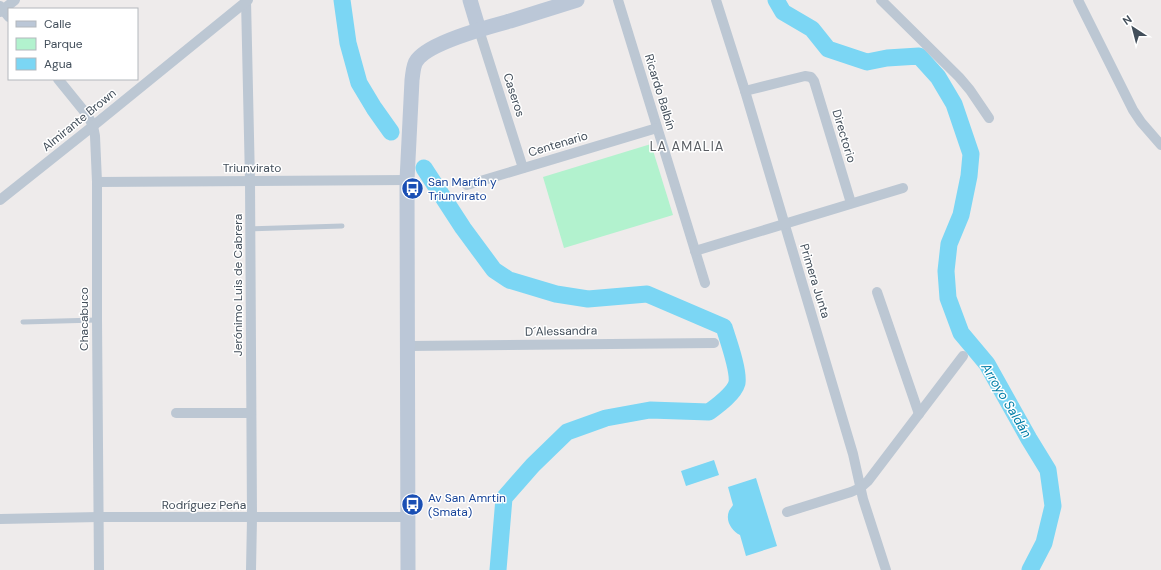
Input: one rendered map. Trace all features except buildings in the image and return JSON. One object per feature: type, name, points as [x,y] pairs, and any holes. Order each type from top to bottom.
[{"type":"main road","points":[[470,0],[479,30]]},
{"type":"main road","points":[[408,570],[407,180],[414,66],[422,54],[436,46],[479,30],[577,0]]},
{"type":"street","points":[[3,11],[15,0]]},
{"type":"street","name":"Almirante Brown","points":[[0,200],[247,0]]},
{"type":"street","name":"Jerónimo Luis de Cabrera","points":[[247,0],[250,181],[251,570]]},
{"type":"street","name":"Ricardo Balbín","points":[[618,0],[705,283]]},
{"type":"street","name":"Primera Junta","points":[[716,0],[745,91],[853,454],[860,488],[886,570]]},
{"type":"street","points":[[881,0],[959,77],[970,90],[988,118]]},
{"type":"street","points":[[1078,0],[1133,110],[1140,122],[1156,134],[1161,145]]},
{"type":"street","name":"Caseros","points":[[479,30],[523,168]]},
{"type":"street","name":"Directorio","points":[[745,91],[805,76],[811,77],[814,81],[851,203]]},
{"type":"street","name":"Chacabuco","points":[[59,80],[88,116],[93,126],[95,136],[97,182],[100,570]]},
{"type":"street","name":"Centenario","points":[[466,185],[657,128]]},
{"type":"street","name":"Triunvirato","points":[[97,182],[407,180]]},
{"type":"street","points":[[695,251],[903,188]]},
{"type":"street","points":[[877,292],[919,414]]},
{"type":"street","name":"D´Alessandra","points":[[408,346],[714,342]]},
{"type":"street","points":[[787,512],[851,492],[860,488],[868,481],[962,356]]},
{"type":"street","points":[[176,413],[251,413]]},
{"type":"street","name":"Rodríguez Peña","points":[[0,519],[99,517],[408,517]]},
{"type":"lane","points":[[250,228],[342,226]]},
{"type":"lane","points":[[23,322],[97,320]]},
{"type":"green space","points":[[651,144],[673,215],[564,248],[543,177]]},
{"type":"water","points":[[714,460],[719,475],[686,486],[681,471]]},
{"type":"water","points":[[756,478],[777,546],[746,556],[740,535],[734,531],[729,522],[728,515],[733,505],[728,487]]},
{"type":"waterway","points":[[342,0],[348,43],[359,83],[391,132]]},
{"type":"waterway","name":"Arroyo Saldán","points":[[776,0],[783,12],[812,29],[828,49],[867,62],[887,58],[919,56],[938,77],[954,104],[971,154],[969,176],[961,215],[949,244],[946,271],[948,298],[961,333],[987,364],[1048,470],[1053,506],[1044,543],[1030,570]]},
{"type":"waterway","points":[[424,168],[463,228],[494,270],[509,280],[556,294],[588,299],[647,294],[724,327],[733,355],[736,371],[737,383],[735,387],[725,399],[709,412],[650,410],[606,418],[567,432],[533,465],[504,498],[498,570]]},
{"type":"place","name":"San Martín y Triunvirato","points":[[412,189]]},
{"type":"place","name":"Av San Amrtin (Smata)","points":[[413,505]]},
{"type":"district","name":"LA AMALIA","points":[[687,146]]}]
